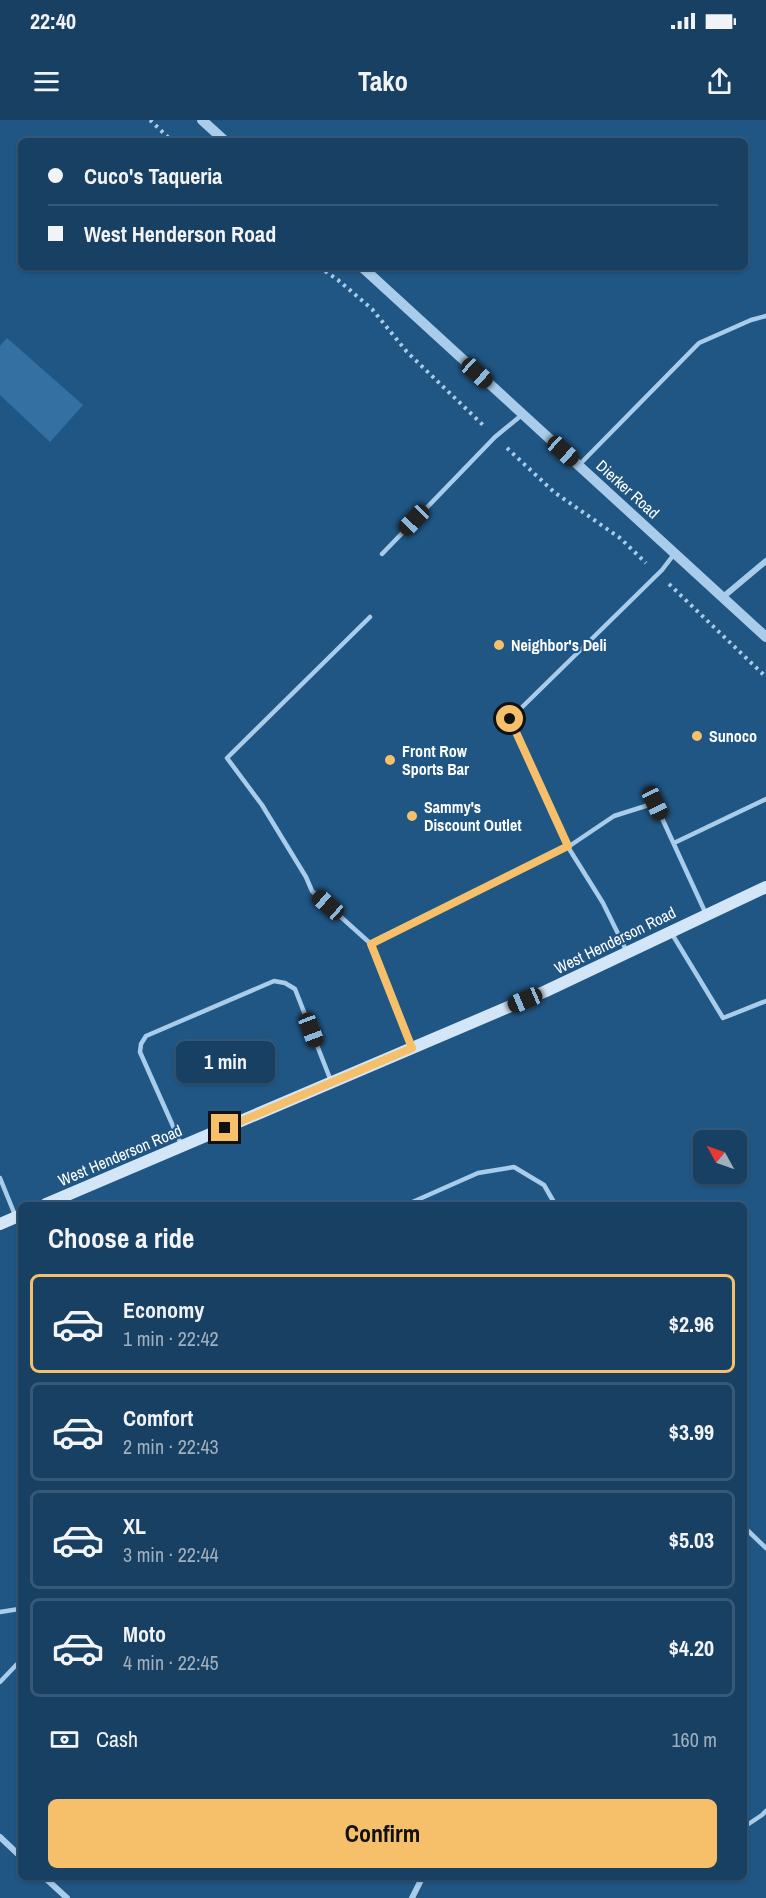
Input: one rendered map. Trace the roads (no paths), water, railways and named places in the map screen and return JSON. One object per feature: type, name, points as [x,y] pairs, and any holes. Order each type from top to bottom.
[{"type":"main road","name":"West Henderson Road","points":[[51,1202],[546,991],[766,886]]},
{"type":"main road","points":[[0,1224],[18,1216]]},
{"type":"street","points":[[202,120],[222,138]]},
{"type":"street","name":"Dierker Road","points":[[365,270],[766,637]]},
{"type":"street","points":[[723,597],[766,561]]},
{"type":"street","points":[[0,1838],[18,1854]]},
{"type":"street","points":[[47,1880],[67,1898]]},
{"type":"street","points":[[411,1898],[421,1880]]},
{"type":"lane","points":[[579,465],[699,343],[751,320],[766,316]]},
{"type":"lane","points":[[382,554],[495,436],[523,414]]},
{"type":"lane","points":[[627,952],[603,903],[568,846],[510,719],[658,574],[675,552]]},
{"type":"lane","points":[[370,617],[226,758],[262,805],[306,877],[312,891],[371,944],[412,1048]]},
{"type":"lane","points":[[674,843],[766,799]]},
{"type":"lane","points":[[371,944],[568,846],[614,816],[655,803],[706,914]]},
{"type":"lane","points":[[670,931],[723,1018],[766,1001]]},
{"type":"lane","points":[[182,1146],[140,1052],[141,1044],[146,1036],[273,981],[285,982],[295,989],[332,1083]]},
{"type":"lane","points":[[413,1202],[478,1173],[514,1167],[544,1185],[554,1202]]},
{"type":"lane","points":[[0,1178],[18,1216]]},
{"type":"lane","points":[[747,1530],[766,1548]]},
{"type":"lane","points":[[0,1612],[18,1609]]},
{"type":"lane","points":[[0,1682],[18,1663]]},
{"type":"lane","points":[[747,1825],[766,1811]]},
{"type":"place","name":"Neighbor's Deli","points":[[499,645]]},
{"type":"place","name":"Sunoco","points":[[697,736]]},
{"type":"place","name":"Front Row Sports Bar","points":[[390,760]]},
{"type":"place","name":"Sammy's Discount Outlet","points":[[412,816]]}]
